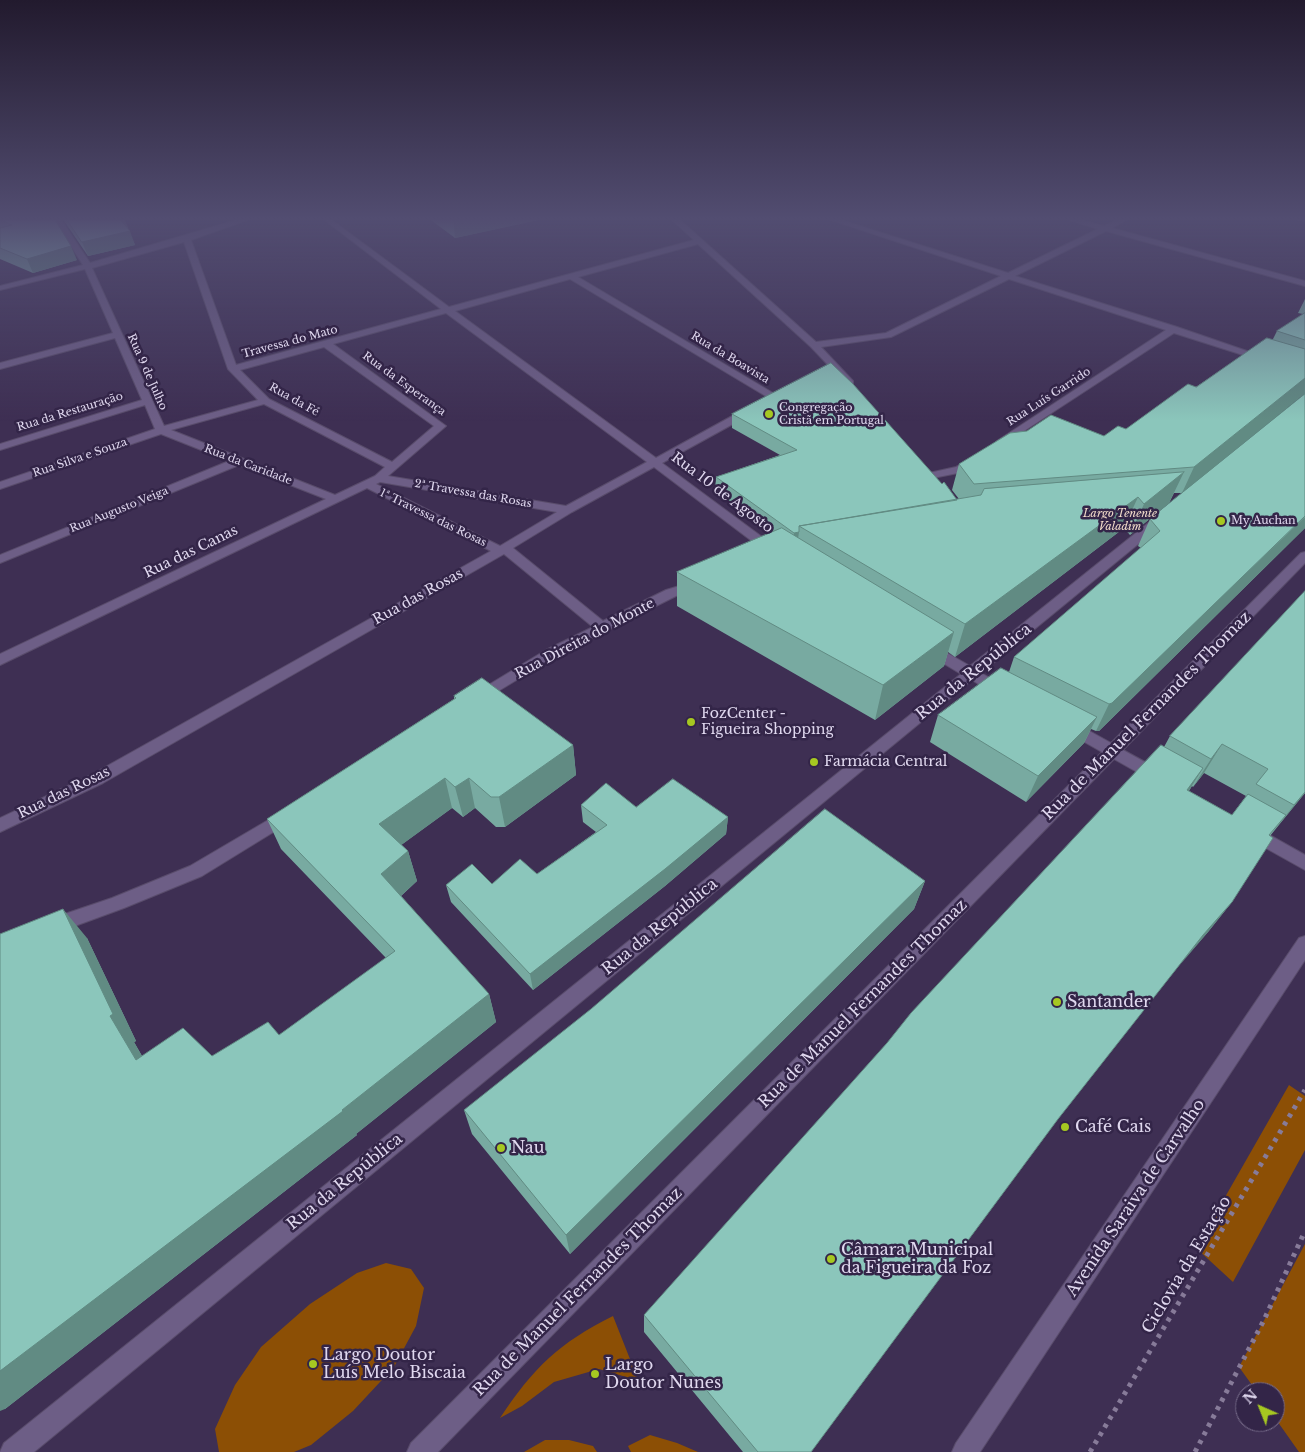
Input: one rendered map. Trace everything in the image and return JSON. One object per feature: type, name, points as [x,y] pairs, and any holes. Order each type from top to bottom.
[{"type":"street","name":"Rua 9 de Julho","points":[[96,286],[160,430]]},
{"type":"street","name":"Rua da Fé","points":[[204,286],[233,369],[265,401],[392,466]]},
{"type":"street","name":"Rua 10 de Agosto","points":[[414,286],[785,556],[761,562]]},
{"type":"street","name":"Travessa do Mato","points":[[233,369],[535,286]]},
{"type":"street","name":"Rua da Boavista","points":[[587,286],[769,400]]},
{"type":"street","points":[[749,286],[814,345],[830,368],[854,388]]},
{"type":"street","points":[[814,345],[888,335],[987,286]]},
{"type":"street","points":[[1042,286],[1277,363]]},
{"type":"street","name":"Rua Luís Garrido","points":[[943,489],[930,472],[959,470],[1174,329]]},
{"type":"street","points":[[0,366],[118,335]]},
{"type":"street","name":"Rua da Esperança","points":[[326,344],[441,426],[392,466]]},
{"type":"street","name":"Rua das Rosas","points":[[0,824],[97,779],[568,510],[769,400]]},
{"type":"street","name":"Rua da Restauração","points":[[0,447],[148,401]]},
{"type":"street","name":"Rua Silva e Souza","points":[[0,486],[160,430],[265,401]]},
{"type":"street","name":"Rua da Caridade","points":[[160,430],[336,499]]},
{"type":"street","name":"Rua Augusto Veiga","points":[[0,559],[238,461]]},
{"type":"street","name":"Rua das Canas","points":[[0,660],[367,484],[379,478],[392,466]]},
{"type":"street","name":"2ª Travessa das Rosas","points":[[379,478],[568,510]]},
{"type":"street","name":"1ª Travessa das Rosas","points":[[367,484],[502,549],[603,628]]},
{"type":"street","name":"Rua da República","points":[[13,1452],[1172,510]]},
{"type":"street","name":"Rua de Manuel Fernandes Thomaz","points":[[420,1452],[1305,556]]},
{"type":"street","name":"Rua Direita do Monte","points":[[466,705],[551,653],[671,593],[707,581]]},
{"type":"street","points":[[921,643],[1013,697]]},
{"type":"street","points":[[1054,719],[1172,784]]},
{"type":"street","points":[[36,931],[118,904],[196,871],[298,809]]},
{"type":"street","points":[[1238,824],[1305,862]]},
{"type":"street","name":"Avenida Saraiva de Carvalho","points":[[965,1452],[1305,944]]},
{"type":"path","name":"Ciclovia da Estação","points":[[1090,1452],[1305,1090]]},
{"type":"path","points":[[1195,1452],[1264,1320],[1305,1231]]},
{"type":"shaded area","points":[[1289,1085],[1305,1096],[1305,1150],[1233,1282],[1196,1248]]},
{"type":"shaded area","points":[[1305,1244],[1305,1452],[1299,1452],[1285,1432],[1285,1382],[1250,1382],[1239,1367]]},
{"type":"shaded area","points":[[386,1263],[411,1269],[424,1288],[416,1326],[394,1367],[353,1411],[311,1445],[294,1452],[219,1452],[215,1429],[235,1385],[261,1347],[310,1304],[357,1273]]},
{"type":"shaded area","points":[[613,1316],[641,1387],[626,1377],[599,1369],[554,1382],[522,1406],[500,1418],[524,1384],[549,1358],[577,1336]]},
{"type":"shaded area","points":[[650,1435],[698,1452],[631,1452],[628,1446]]},
{"type":"shaded area","points":[[545,1440],[569,1440],[593,1446],[597,1452],[524,1452]]},
{"type":"building","points":[[1305,313],[1305,340],[1277,331]]},
{"type":"building","points":[[1267,338],[1305,349],[1305,378],[1194,467],[974,484],[959,464],[1010,433],[1027,431],[1051,415],[1104,436],[1118,426],[1126,429],[1188,384],[1196,387]]},
{"type":"building","points":[[831,363],[853,384],[942,484],[944,482],[957,500],[799,526],[799,532],[794,533],[716,477],[797,450],[732,414]]},
{"type":"building","points":[[1305,394],[1305,516],[1112,703],[1109,704],[1014,657],[1160,531],[1150,519]]},
{"type":"building","points":[[1184,472],[1144,504],[1138,497],[965,624],[799,526],[981,495],[984,489]]},
{"type":"building","points":[[782,528],[954,632],[883,685],[677,572]]},
{"type":"building","points":[[1305,591],[1305,792],[1294,805],[1256,784],[1268,769],[1222,744],[1211,759],[1170,736]]},
{"type":"building","points":[[1001,668],[1097,717],[1038,776],[938,715]]},
{"type":"building","points":[[482,678],[573,745],[499,797],[491,797],[469,778],[455,787],[445,778],[379,824],[408,851],[381,874],[489,994],[343,1111],[0,1371],[0,934],[63,909],[113,1014],[110,1016],[136,1060],[183,1028],[212,1056],[268,1022],[279,1035],[395,951],[267,819],[456,698],[454,696]]},
{"type":"building","points":[[1161,745],[1203,768],[1187,790],[1232,815],[1248,794],[1286,815],[1269,835],[1273,838],[1232,902],[1203,935],[1058,1119],[811,1452],[758,1452],[644,1315],[887,1043],[911,1013]]},
{"type":"building","points":[[673,779],[728,817],[665,869],[530,974],[446,885],[472,864],[492,884],[520,859],[537,874],[607,825],[581,805],[606,783],[636,807]]},
{"type":"building","points":[[825,809],[925,881],[566,1235],[464,1110],[591,1009]]},
{"type":"place","name":"Congregação Cristã em Portugal","points":[[769,414]]},
{"type":"place","name":"My Auchan","points":[[1221,521]]},
{"type":"place","name":"FozCenter - Figueira Shopping","points":[[691,722]]},
{"type":"place","name":"Farmácia Central","points":[[814,762]]},
{"type":"place","name":"Santander","points":[[1057,1002]]},
{"type":"place","name":"Café Cais","points":[[1065,1127]]},
{"type":"place","name":"Nau","points":[[501,1148]]},
{"type":"place","name":"Câmara Municipal da Figueira da Foz","points":[[831,1259]]},
{"type":"place","name":"Largo Doutor Luís Melo Biscaia","points":[[313,1364]]},
{"type":"place","name":"Largo Doutor Nunes","points":[[595,1374]]},
{"type":"park label","name":"Largo Tenente Valadim","points":[[1120,520]]}]
